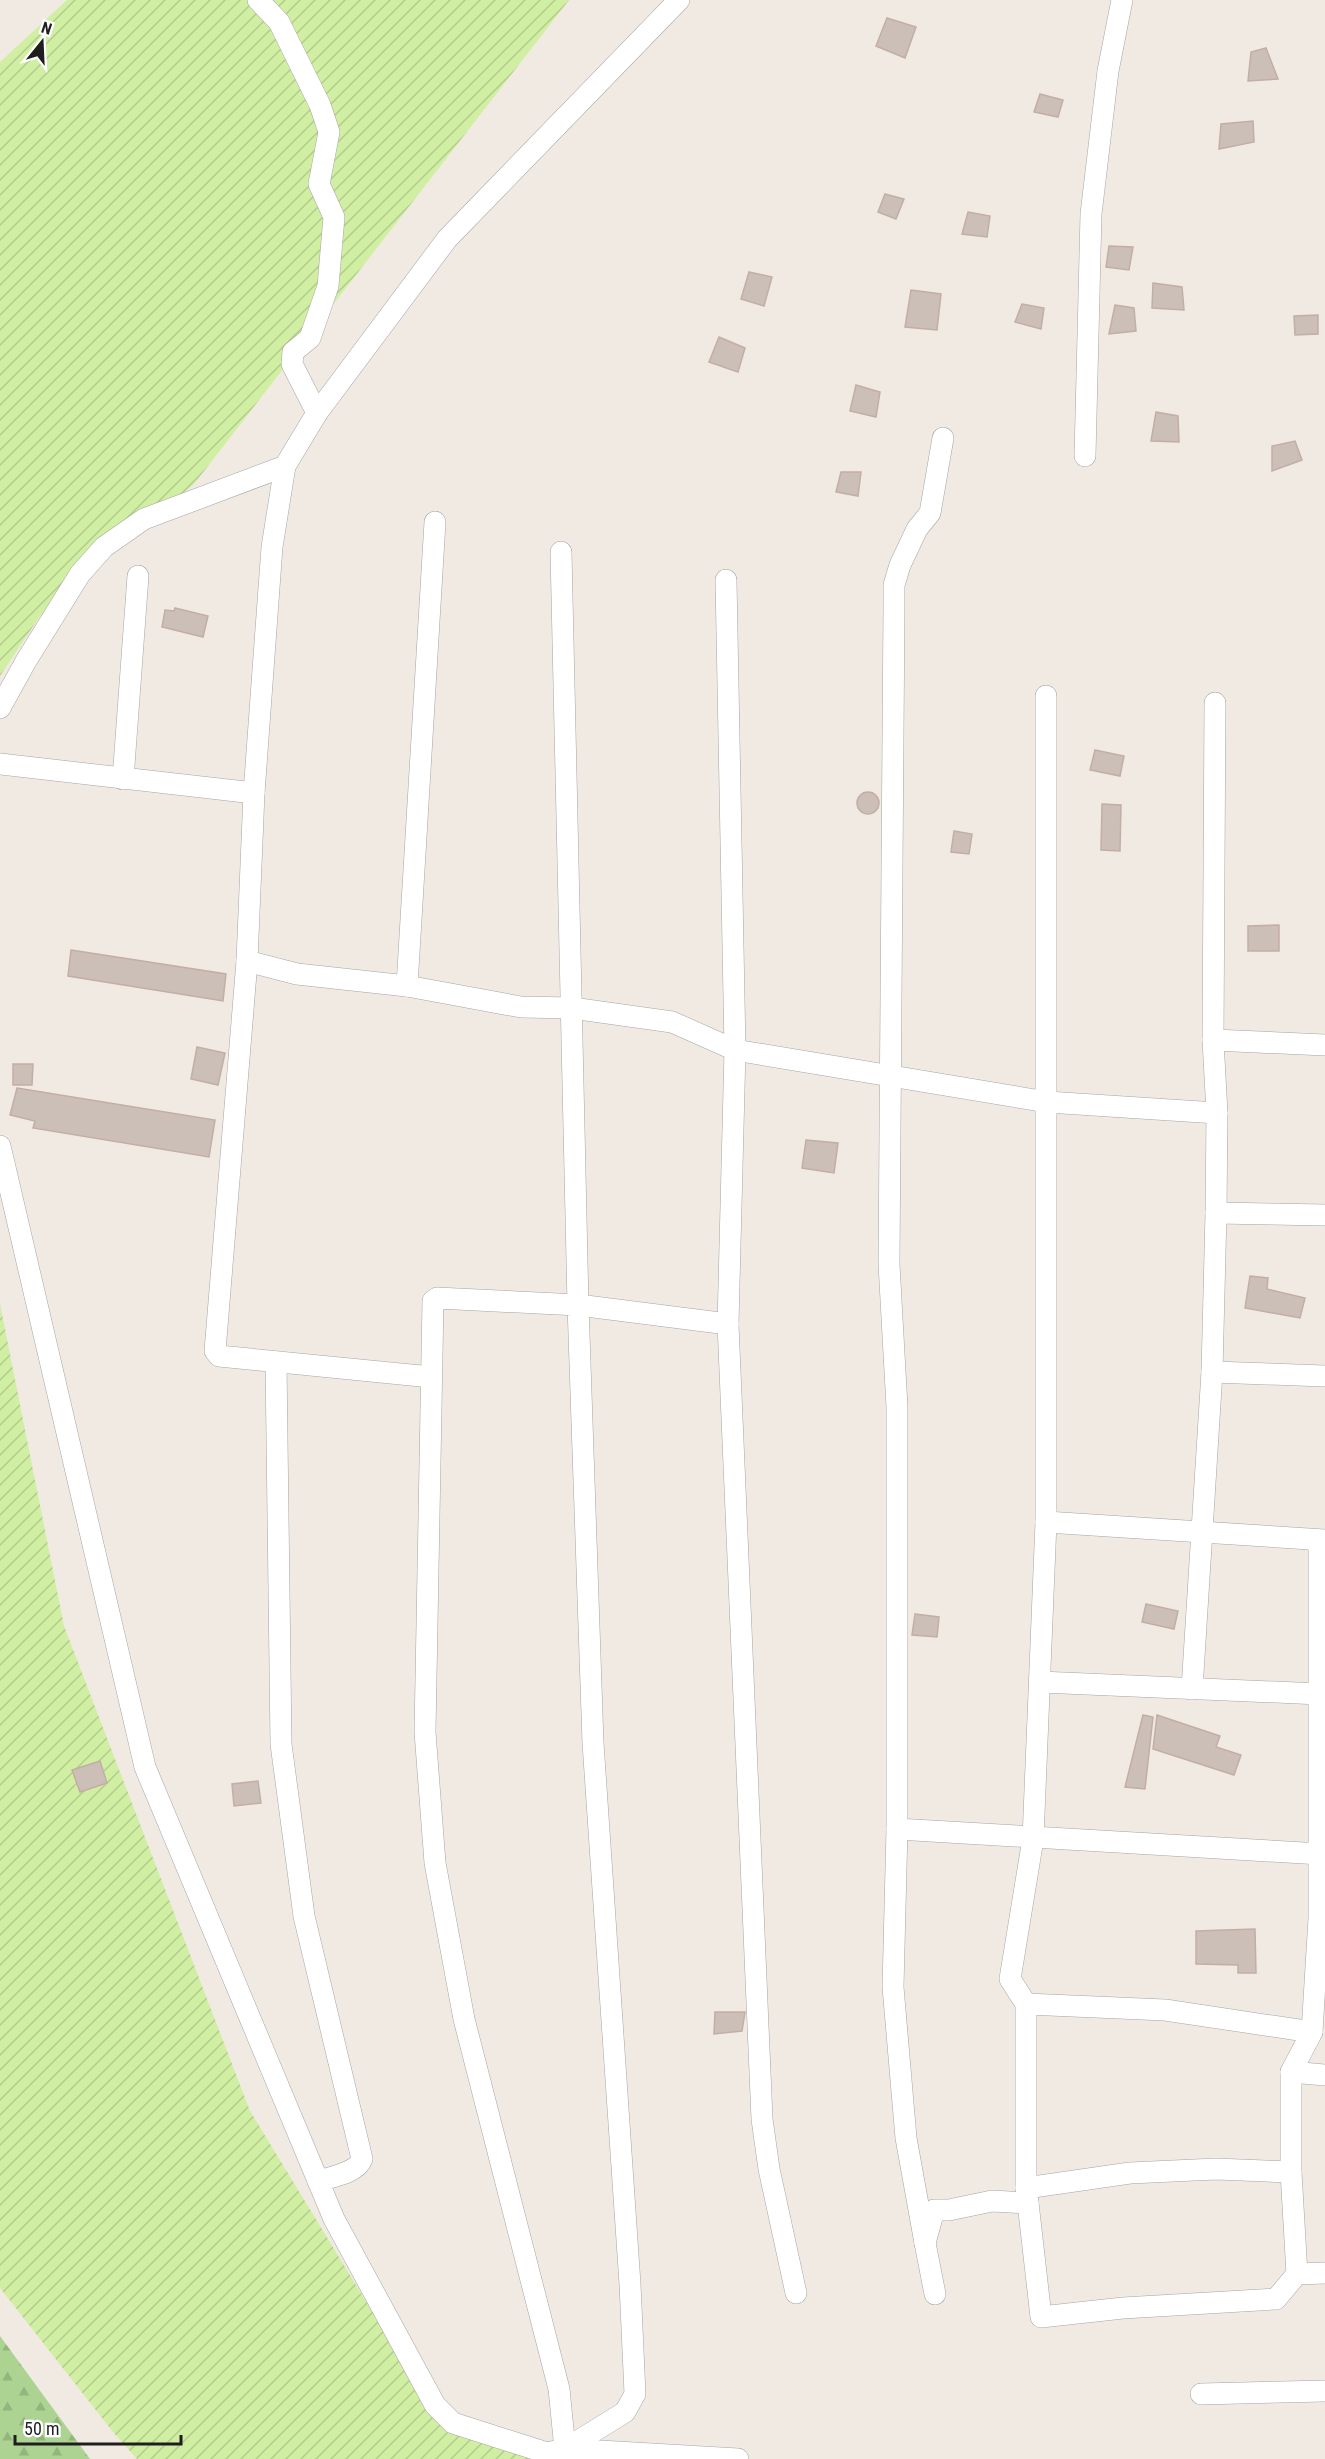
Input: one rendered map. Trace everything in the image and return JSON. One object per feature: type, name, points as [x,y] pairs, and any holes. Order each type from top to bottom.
[{"type":"street","points":[[258,0],[279,21],[320,105],[328,132],[327,150],[319,184],[334,217],[328,286],[318,321],[310,338],[293,352],[292,364],[317,413]]},
{"type":"street","points":[[431,1377],[219,1356],[215,1352],[247,961],[254,793],[272,547],[285,466],[317,413],[447,239],[680,0]]},
{"type":"street","points":[[1085,456],[1091,214],[1108,71],[1122,0]]},
{"type":"street","points":[[935,2294],[906,2138],[893,1986],[897,1829],[897,1407],[889,1264],[894,585],[909,544],[930,513],[942,438]]},
{"type":"street","points":[[0,708],[26,660],[80,574],[104,547],[144,519],[285,466]]},
{"type":"street","points":[[407,986],[435,522]]},
{"type":"street","points":[[561,552],[578,1305],[593,1743],[630,2284],[635,2394],[625,2412],[565,2449]]},
{"type":"street","points":[[123,779],[138,576]]},
{"type":"street","points":[[726,580],[735,1050],[728,1324],[762,2119],[769,2169],[796,2293]]},
{"type":"street","points":[[1046,1522],[1322,1540],[1320,1694],[1322,1918],[1312,2032],[1291,2072],[1291,2172],[1297,2274],[1276,2299],[1123,2308],[1041,2317],[1027,2195],[1026,2004],[1010,1979],[1033,1839],[1046,1522],[1047,696]]},
{"type":"street","points":[[1192,1689],[1212,1372],[1216,1213],[1217,1113],[1213,1040],[1215,703]]},
{"type":"street","points":[[0,764],[254,793]]},
{"type":"street","points":[[247,961],[297,974],[407,986],[521,1006],[572,1008],[672,1022],[735,1050],[1047,1102],[1217,1113]]},
{"type":"street","points":[[1213,1040],[1325,1045]]},
{"type":"street","points":[[0,1146],[145,1767],[334,2219],[442,2415],[453,2423],[547,2453],[565,2449],[738,2459]]},
{"type":"street","points":[[1216,1213],[1325,1215]]},
{"type":"street","points":[[565,2449],[559,2389],[464,2019],[435,1863],[425,1732],[431,1377],[435,1299],[578,1305],[728,1324]]},
{"type":"street","points":[[276,1362],[281,1744],[304,1916],[362,2159],[360,2165],[355,2168],[318,2181]]},
{"type":"street","points":[[1212,1372],[1325,1376]]},
{"type":"street","points":[[1040,1682],[1320,1694]]},
{"type":"street","points":[[897,1829],[1033,1839],[1321,1854]]},
{"type":"street","points":[[1026,2004],[1166,2010],[1312,2032]]},
{"type":"street","points":[[1291,2072],[1325,2075]]},
{"type":"street","points":[[926,2243],[934,2210],[949,2210],[1130,2173],[1216,2169],[1291,2172]]},
{"type":"street","points":[[1297,2274],[1325,2273]]},
{"type":"street","points":[[1201,2394],[1325,2391]]},
{"type":"green space","points":[[67,0],[569,0],[194,484],[40,616],[0,676],[0,62]]},
{"type":"green space","points":[[0,1304],[64,1626],[250,2111],[440,2423],[556,2459],[137,2459],[113,2432],[0,2288]]},
{"type":"green space","points":[[0,2336],[90,2459],[0,2459]]},
{"type":"building","points":[[887,18],[916,27],[905,58],[876,46]]},
{"type":"building","points":[[1266,48],[1278,79],[1248,81],[1251,52]]},
{"type":"building","points":[[1040,94],[1063,100],[1058,117],[1034,112]]},
{"type":"building","points":[[1253,121],[1254,142],[1219,149],[1221,124]]},
{"type":"building","points":[[885,194],[904,199],[896,219],[878,212]]},
{"type":"building","points":[[968,212],[990,216],[987,237],[962,234]]},
{"type":"building","points":[[1109,246],[1133,247],[1129,270],[1106,267]]},
{"type":"building","points":[[749,272],[772,277],[764,306],[741,299]]},
{"type":"building","points":[[1153,283],[1182,287],[1184,310],[1152,308]]},
{"type":"building","points":[[911,290],[941,294],[937,330],[905,327]]},
{"type":"building","points":[[1022,304],[1044,308],[1041,329],[1015,322]]},
{"type":"building","points":[[1115,305],[1134,308],[1136,331],[1109,334]]},
{"type":"building","points":[[1318,315],[1318,334],[1295,335],[1294,316]]},
{"type":"building","points":[[719,337],[745,348],[738,372],[709,362]]},
{"type":"building","points":[[856,385],[880,392],[876,417],[850,411]]},
{"type":"building","points":[[1156,412],[1178,416],[1179,442],[1151,441]]},
{"type":"building","points":[[1295,441],[1302,460],[1272,471],[1272,446]]},
{"type":"building","points":[[841,472],[861,472],[858,496],[836,492]]},
{"type":"building","points":[[175,608],[208,616],[203,637],[162,627],[165,610],[174,611]]},
{"type":"building","points":[[1095,750],[1124,756],[1120,776],[1090,770]]},
{"type":"building","points":[[868,792],[876,795],[879,803],[876,811],[868,814],[860,811],[857,803],[860,795]]},
{"type":"building","points":[[1102,804],[1121,805],[1120,851],[1101,850]]},
{"type":"building","points":[[954,831],[972,834],[969,854],[951,852]]},
{"type":"building","points":[[1279,925],[1279,951],[1248,951],[1248,926]]},
{"type":"building","points":[[71,950],[226,974],[223,1001],[68,976]]},
{"type":"building","points":[[197,1047],[225,1053],[218,1085],[191,1079]]},
{"type":"building","points":[[13,1064],[33,1064],[32,1085],[13,1085]]},
{"type":"building","points":[[17,1088],[215,1120],[209,1157],[33,1128],[35,1121],[10,1115]]},
{"type":"building","points":[[806,1140],[838,1143],[834,1173],[802,1168]]},
{"type":"building","points":[[1250,1276],[1268,1278],[1267,1289],[1305,1298],[1300,1318],[1245,1308]]},
{"type":"building","points":[[1146,1604],[1178,1611],[1174,1629],[1142,1622]]},
{"type":"building","points":[[915,1614],[939,1617],[937,1637],[912,1635]]},
{"type":"building","points":[[1143,1715],[1153,1717],[1145,1789],[1125,1787]]},
{"type":"building","points":[[1157,1715],[1220,1736],[1216,1747],[1241,1755],[1234,1775],[1153,1749]]},
{"type":"building","points":[[100,1761],[107,1783],[80,1792],[72,1770]]},
{"type":"building","points":[[258,1781],[261,1803],[234,1806],[232,1784]]},
{"type":"building","points":[[1255,1929],[1256,1973],[1238,1973],[1238,1965],[1196,1964],[1196,1931]]},
{"type":"building","points":[[715,2012],[745,2012],[742,2031],[714,2034]]}]
